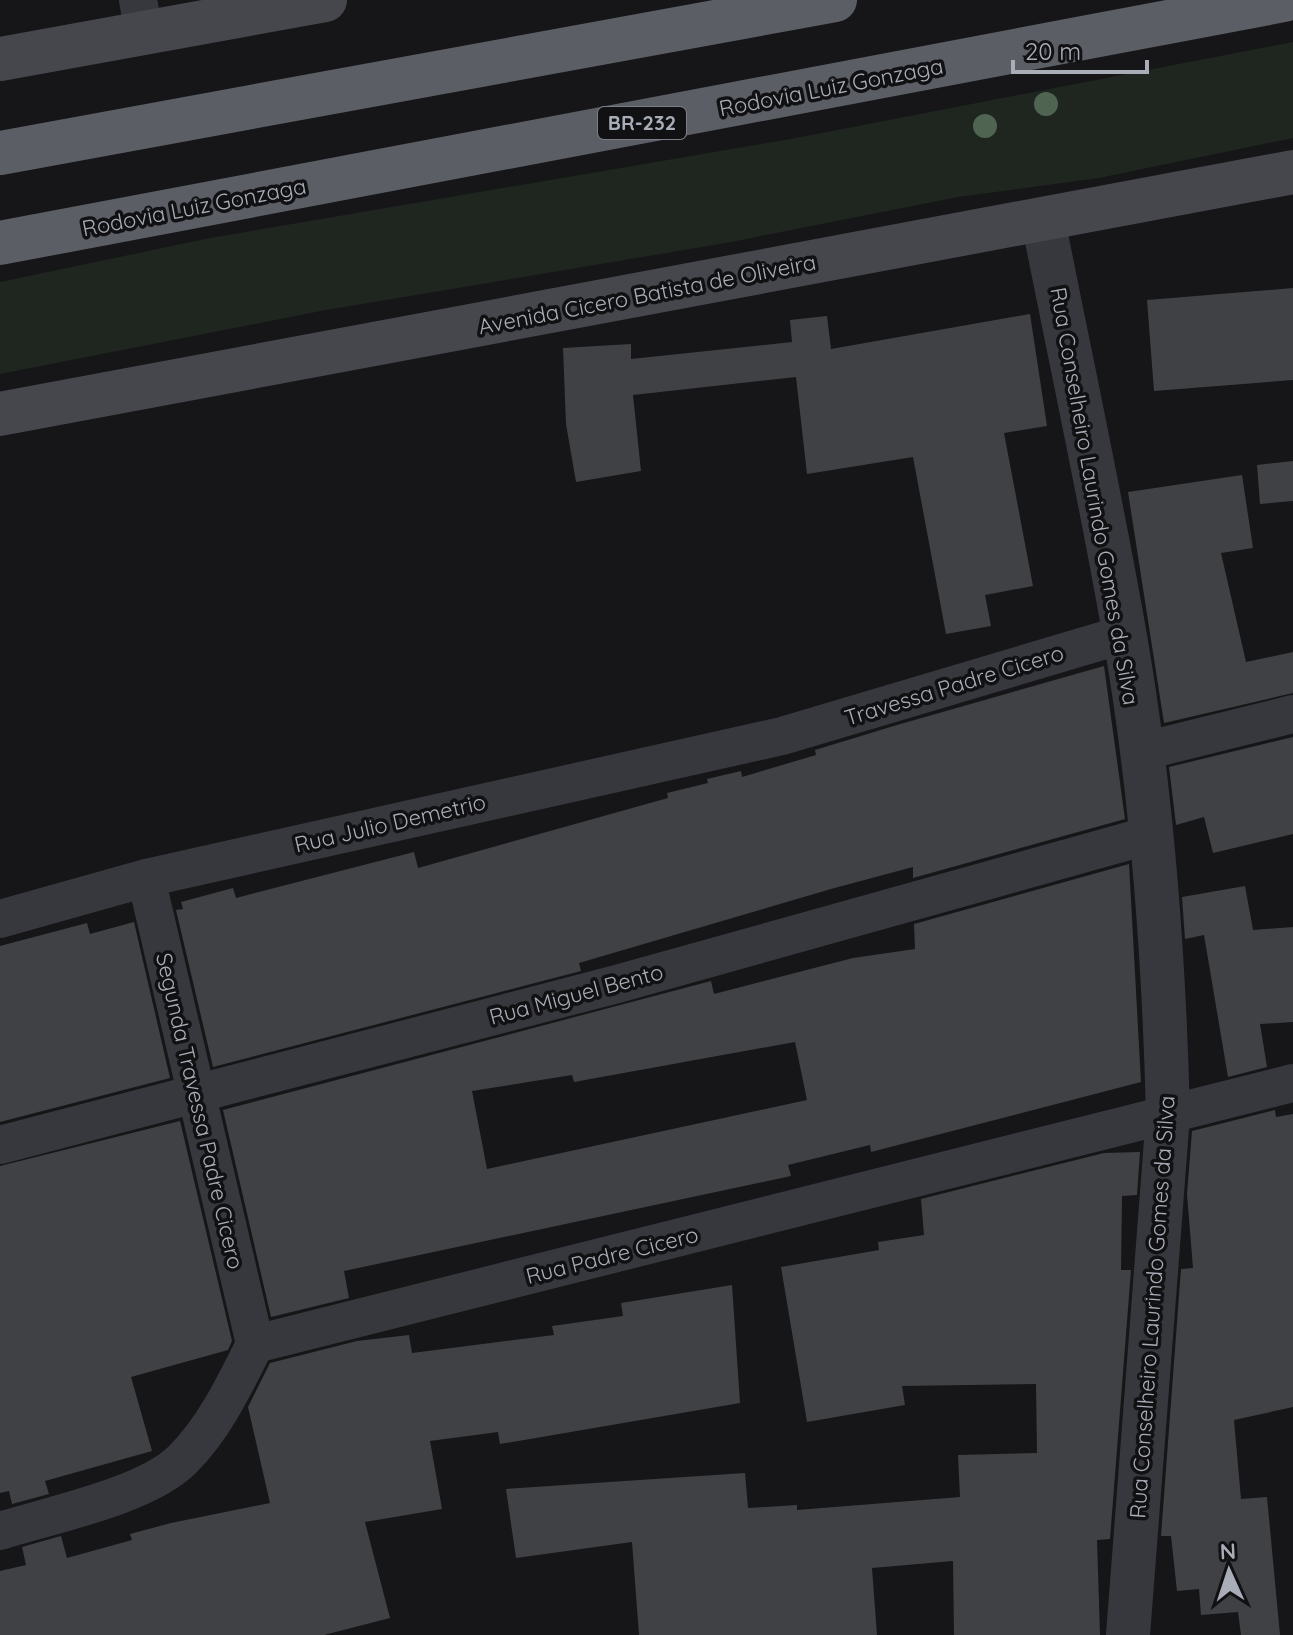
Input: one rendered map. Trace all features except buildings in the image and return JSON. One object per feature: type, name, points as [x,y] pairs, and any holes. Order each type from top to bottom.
[{"type":"highway","points":[[0,153],[835,0]]},
{"type":"highway","name":"Rodovia Luiz Gonzaga","points":[[0,243],[1284,0]]},
{"type":"main road","points":[[0,59],[141,17],[325,0]]},
{"type":"main road","name":"Avenida Cicero Batista de Oliveira","points":[[0,414],[1293,172]]},
{"type":"street","name":"Rua Conselheiro Laurindo Gomes da Silva","points":[[1043,220],[1125,634],[1150,835],[1166,1035],[1168,1115],[1128,1635]]},
{"type":"street","name":"Travessa Padre Cicero","points":[[782,736],[1125,634]]},
{"type":"street","points":[[1140,752],[1293,714]]},
{"type":"street","name":"Rua Julio Demetrio","points":[[0,919],[146,878],[782,736]]},
{"type":"street","name":"Rua Miguel Bento","points":[[0,1145],[617,984],[1150,835]]},
{"type":"street","name":"Segunda Travessa Padre Cicero","points":[[146,878],[255,1344]]},
{"type":"street","name":"Rua Padre Cicero","points":[[255,1344],[1293,1083]]},
{"type":"street","points":[[0,1531],[137,1488],[182,1461],[230,1395],[255,1344]]},
{"type":"shaded area","points":[[1293,42],[1293,138],[1099,178],[958,197],[726,243],[326,310],[0,374],[0,282],[210,238],[796,138]]}]
